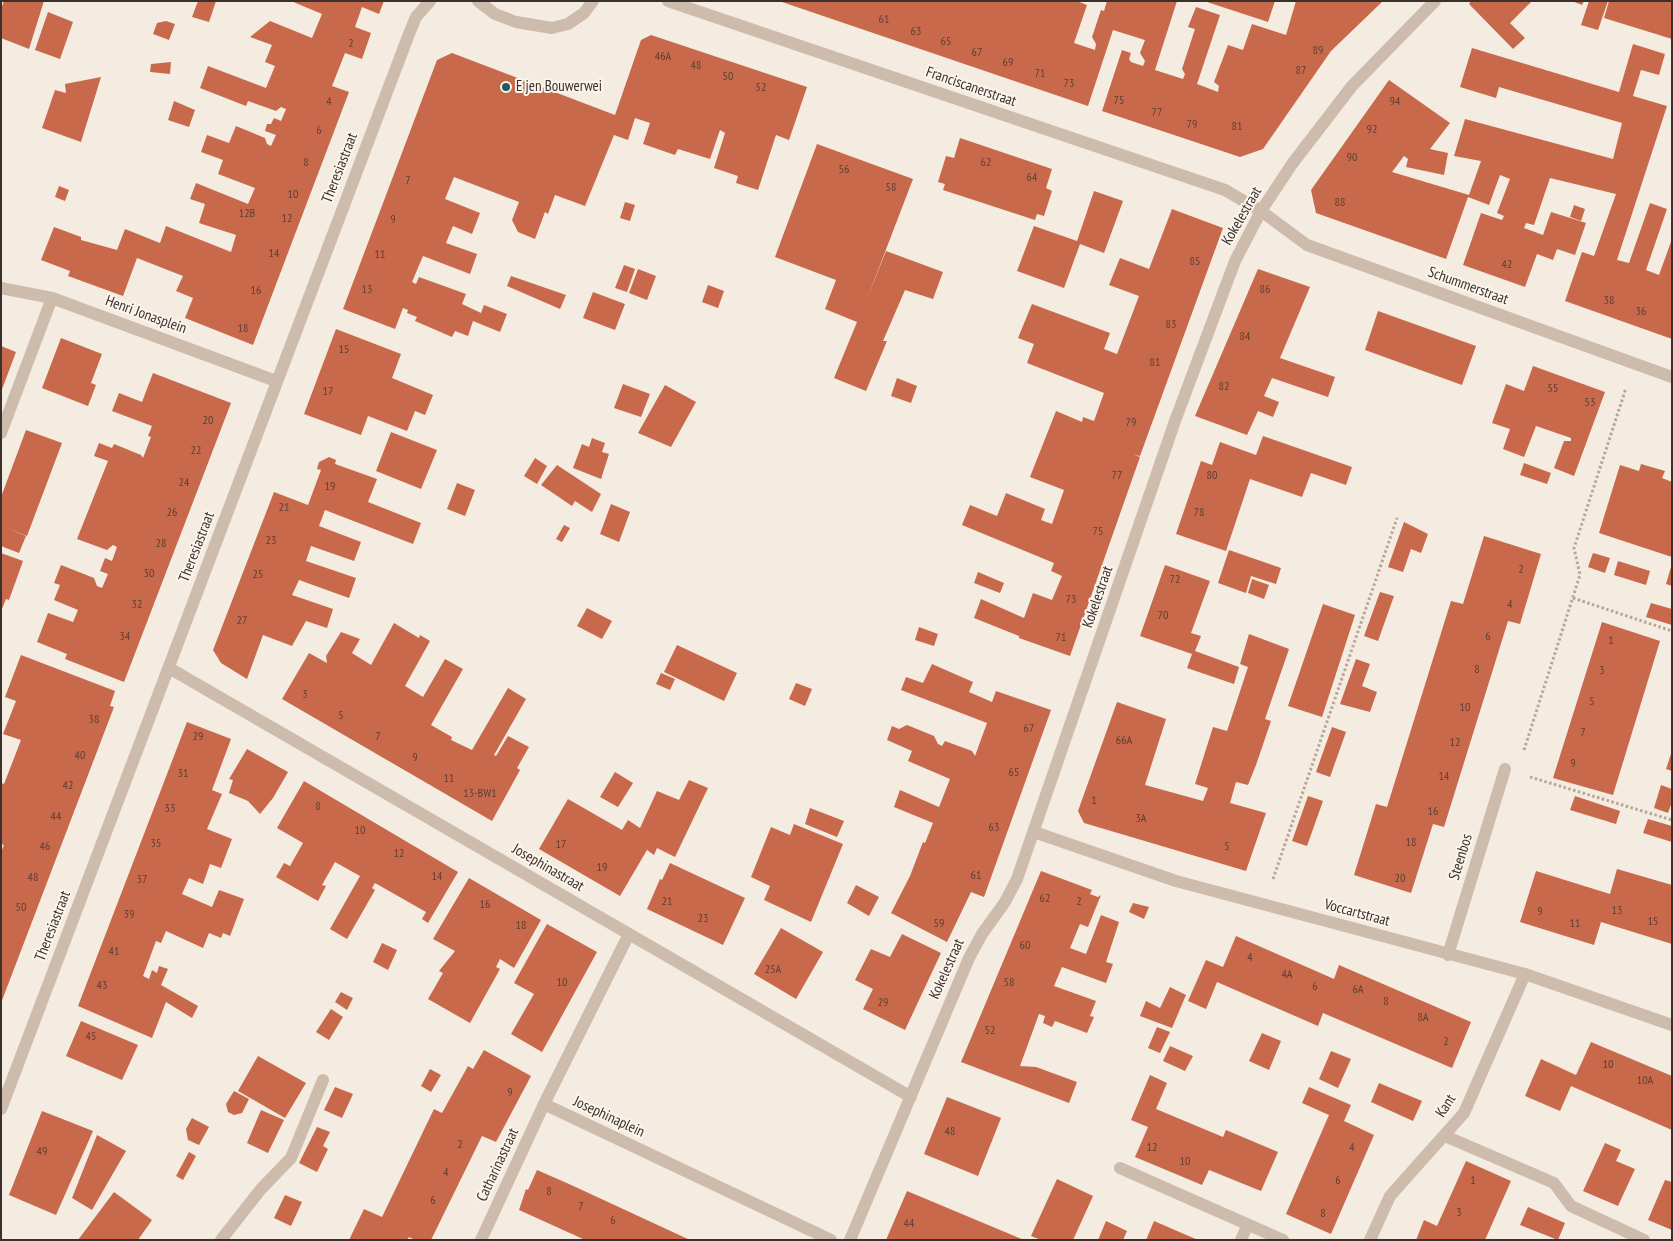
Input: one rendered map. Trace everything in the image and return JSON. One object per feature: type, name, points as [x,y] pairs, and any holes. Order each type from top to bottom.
[{"type":"street","name":"Theresiastraat","points":[[1,1109],[408,34],[416,18],[430,1]]},
{"type":"street","points":[[478,1],[495,14],[516,22],[552,28],[568,24],[584,13],[594,1]]},
{"type":"street","name":"Franciscanerstraat","points":[[668,1],[1225,190],[1261,212]]},
{"type":"street","name":"Kokelestraat","points":[[850,1240],[968,958],[982,934],[1005,902],[1034,832],[1175,421],[1235,261],[1261,212],[1292,164],[1352,86],[1435,1]]},
{"type":"street","name":"Schummerstraat","points":[[1261,212],[1306,245],[1672,377]]},
{"type":"street","name":"Henri Jonasplein","points":[[1,288],[52,298],[276,381]]},
{"type":"street","points":[[1,433],[52,298]]},
{"type":"street","name":"Josephinastraat","points":[[169,668],[911,1097]]},
{"type":"street","name":"Steenbos","points":[[1448,955],[1505,769]]},
{"type":"street","name":"Voccartstraat","points":[[1034,832],[1176,881],[1525,974],[1672,1026]]},
{"type":"street","points":[[544,1104],[629,934]]},
{"type":"street","name":"Kant","points":[[1370,1240],[1390,1196],[1464,1113],[1525,974]]},
{"type":"street","points":[[221,1240],[261,1189],[291,1158],[323,1080]]},
{"type":"street","name":"Catharinastraat","points":[[482,1240],[544,1104]]},
{"type":"street","name":"Josephinaplein","points":[[544,1104],[832,1240]]},
{"type":"street","points":[[1444,1136],[1554,1183],[1572,1206],[1644,1240]]},
{"type":"street","points":[[1120,1168],[1247,1226],[1283,1240]]},
{"type":"street","points":[[1241,1240],[1247,1226]]},
{"type":"path","points":[[1505,769],[1520,765],[1580,575],[1574,548],[1634,363]]},
{"type":"path","points":[[1264,905],[1397,518]]},
{"type":"path","points":[[1573,598],[1672,631]]},
{"type":"path","points":[[1505,769],[1671,819]]},
{"type":"building","points":[[4,1],[44,1],[29,49],[1,38],[1,9]]},
{"type":"building","points":[[198,1],[216,1],[209,22],[192,17]]},
{"type":"building","points":[[291,1],[384,1],[379,14],[362,7],[355,27],[371,33],[362,59],[345,53],[332,86],[349,92],[253,345],[185,318],[193,298],[176,291],[183,276],[137,258],[123,296],[68,276],[70,271],[41,260],[54,227],[81,237],[81,240],[117,250],[125,229],[160,243],[166,226],[231,252],[236,235],[199,223],[205,204],[190,199],[196,183],[248,204],[255,188],[218,174],[223,160],[201,152],[207,135],[229,143],[236,126],[265,138],[267,144],[271,146],[276,135],[265,131],[267,124],[271,124],[274,118],[281,121],[286,109],[281,107],[276,111],[248,101],[246,106],[200,88],[208,66],[266,88],[275,66],[265,62],[272,45],[250,37],[270,21],[312,38],[322,14]]},
{"type":"building","points":[[779,1],[1077,1],[1087,5],[1074,43],[1095,50],[1096,44],[1092,37],[1101,10],[1104,11],[1107,1],[1177,1],[1155,70],[1183,79],[1185,74],[1182,69],[1195,29],[1188,27],[1196,7],[1220,15],[1197,84],[1218,92],[1219,86],[1214,82],[1228,45],[1243,50],[1252,24],[1286,35],[1296,1],[1383,1],[1331,51],[1263,149],[1240,157],[1102,111],[1122,50],[1131,53],[1129,59],[1131,62],[1143,66],[1145,61],[1140,53],[1145,40],[1113,30],[1088,106]]},
{"type":"building","points":[[1204,1],[1275,1],[1268,22]]},
{"type":"building","points":[[1471,1],[1532,1],[1510,23],[1525,38],[1513,49],[1469,4]]},
{"type":"building","points":[[1572,1],[1584,1],[1582,5]]},
{"type":"building","points":[[1589,1],[1608,1],[1598,30],[1581,25]]},
{"type":"building","points":[[1609,1],[1672,1],[1672,39],[1604,18]]},
{"type":"building","points":[[48,12],[73,22],[60,59],[35,50]]},
{"type":"building","points":[[166,21],[175,24],[169,40],[153,34],[157,23]]},
{"type":"building","points":[[651,35],[807,87],[789,140],[776,135],[758,190],[736,183],[738,176],[714,168],[725,133],[720,130],[710,159],[678,149],[675,155],[643,144],[650,123],[635,118],[628,140],[614,135],[585,206],[555,195],[548,214],[545,212],[535,239],[518,232],[512,220],[519,202],[454,177],[445,199],[480,213],[472,234],[453,226],[446,243],[477,254],[470,274],[423,256],[412,282],[416,284],[419,277],[466,294],[462,304],[481,313],[484,305],[507,314],[500,332],[473,321],[468,336],[455,331],[452,337],[415,321],[417,317],[407,313],[408,310],[403,308],[395,329],[343,309],[437,60],[452,53],[615,115],[641,40]]},
{"type":"building","points":[[1633,44],[1665,54],[1659,75],[1641,70],[1633,96],[1667,106],[1617,260],[1629,263],[1650,203],[1667,209],[1646,270],[1659,275],[1672,239],[1672,339],[1565,301],[1582,252],[1594,256],[1616,194],[1550,178],[1534,225],[1526,223],[1524,228],[1543,235],[1551,212],[1586,223],[1575,255],[1557,249],[1553,260],[1537,254],[1525,287],[1463,265],[1481,213],[1502,220],[1504,216],[1497,213],[1510,179],[1500,175],[1489,205],[1468,197],[1446,259],[1316,213],[1311,190],[1389,80],[1450,123],[1430,149],[1448,153],[1444,175],[1406,167],[1408,159],[1404,156],[1392,172],[1469,195],[1481,161],[1454,156],[1465,119],[1613,159],[1622,123],[1499,87],[1496,98],[1460,87],[1472,48],[1619,92]]},
{"type":"building","points":[[171,62],[170,74],[150,72],[151,64]]},
{"type":"building","points":[[101,77],[81,142],[42,128],[55,90],[66,93],[65,84]]},
{"type":"building","points":[[174,101],[195,110],[189,127],[168,120]]},
{"type":"building","points":[[960,138],[1052,169],[1046,188],[1052,191],[1044,216],[1037,214],[1035,220],[943,190],[945,184],[938,182],[946,156],[954,158]]},
{"type":"building","points":[[817,144],[913,179],[867,299],[886,251],[943,272],[933,299],[905,290],[883,341],[887,341],[866,391],[834,378],[857,322],[825,309],[836,280],[775,257]]},
{"type":"building","points":[[59,186],[69,190],[65,201],[55,197]]},
{"type":"building","points":[[1094,191],[1123,201],[1104,253],[1080,244],[1064,288],[1017,271],[1034,226],[1077,241]]},
{"type":"building","points":[[625,202],[635,205],[630,221],[620,218]]},
{"type":"building","points":[[1574,205],[1585,209],[1581,221],[1570,217]]},
{"type":"building","points":[[1172,209],[1223,228],[1140,456],[1134,455],[1140,457],[1070,656],[1019,638],[1019,636],[974,618],[981,599],[1024,618],[1033,593],[1052,600],[1062,576],[1051,571],[1054,563],[962,525],[970,505],[997,516],[1006,493],[1045,509],[1041,520],[1052,524],[1064,490],[1030,477],[1056,411],[1082,422],[1083,417],[1094,421],[1104,393],[1027,363],[1034,344],[1018,338],[1032,304],[1110,333],[1104,349],[1117,354],[1139,296],[1109,285],[1120,258],[1149,269]]},
{"type":"building","points":[[624,265],[635,269],[627,292],[615,288]]},
{"type":"building","points":[[638,269],[656,276],[647,300],[629,293]]},
{"type":"building","points":[[1258,269],[1310,287],[1280,358],[1335,377],[1328,397],[1272,378],[1264,396],[1279,402],[1273,417],[1258,411],[1247,435],[1195,416]]},
{"type":"building","points":[[511,276],[566,295],[560,309],[507,286]]},
{"type":"building","points":[[708,285],[724,291],[718,308],[702,302]]},
{"type":"building","points":[[593,292],[625,304],[615,330],[583,318]]},
{"type":"building","points":[[1378,311],[1476,346],[1462,385],[1365,350]]},
{"type":"building","points":[[336,329],[401,354],[392,378],[433,395],[425,415],[415,411],[407,431],[368,416],[361,435],[304,414]]},
{"type":"building","points":[[61,338],[102,354],[91,383],[96,385],[88,406],[42,388]]},
{"type":"building","points":[[1,346],[16,352],[1,392]]},
{"type":"building","points":[[1533,366],[1605,392],[1574,476],[1554,468],[1564,441],[1571,441],[1571,438],[1536,426],[1524,457],[1503,449],[1510,429],[1492,423],[1506,384],[1524,391]]},
{"type":"building","points":[[153,373],[231,403],[124,682],[65,659],[67,654],[37,642],[48,613],[73,622],[78,610],[54,600],[60,585],[54,583],[61,565],[94,578],[97,586],[102,588],[108,574],[100,571],[105,558],[112,561],[117,547],[113,545],[107,550],[77,539],[108,461],[94,456],[99,443],[112,448],[114,444],[141,455],[143,458],[151,437],[148,436],[152,426],[112,411],[119,393],[142,402]]},
{"type":"building","points":[[897,378],[917,386],[911,403],[891,396]]},
{"type":"building","points":[[623,384],[650,394],[641,417],[614,408]]},
{"type":"building","points":[[665,385],[696,402],[671,447],[638,433]]},
{"type":"building","points":[[26,430],[62,443],[27,536],[7,528],[26,536],[19,553],[1,546],[1,497]]},
{"type":"building","points":[[391,432],[437,450],[421,489],[376,471]]},
{"type":"building","points":[[1263,436],[1352,467],[1346,485],[1311,473],[1302,497],[1250,479],[1226,551],[1176,534],[1201,461],[1212,465],[1220,442],[1256,455]]},
{"type":"building","points":[[592,438],[605,443],[602,452],[609,454],[601,479],[573,468],[582,444],[589,447]]},
{"type":"building","points":[[329,457],[336,460],[335,464],[377,479],[368,502],[421,523],[413,544],[325,510],[319,526],[361,542],[354,561],[311,546],[306,561],[356,578],[349,598],[299,580],[292,595],[333,609],[327,628],[306,621],[292,646],[263,635],[247,679],[221,663],[213,650],[274,492],[308,505],[321,470],[317,469],[319,462]]},
{"type":"building","points":[[535,458],[547,466],[537,484],[524,476]]},
{"type":"building","points":[[1524,463],[1551,473],[1547,484],[1520,475]]},
{"type":"building","points":[[1641,464],[1665,471],[1662,478],[1672,482],[1672,557],[1599,533],[1620,465],[1639,471]]},
{"type":"building","points":[[557,465],[601,494],[592,512],[575,501],[572,506],[541,485]]},
{"type":"building","points":[[457,483],[475,490],[465,516],[447,509]]},
{"type":"building","points":[[611,504],[630,512],[619,542],[600,534]]},
{"type":"building","points":[[1404,522],[1428,534],[1421,553],[1411,549],[1403,572],[1388,567]]},
{"type":"building","points":[[564,525],[570,528],[562,542],[556,539]]},
{"type":"building","points":[[1484,536],[1541,554],[1520,624],[1508,621],[1444,827],[1433,824],[1411,893],[1354,875],[1376,804],[1387,807],[1451,601],[1463,604]]},
{"type":"building","points":[[1229,550],[1281,568],[1276,584],[1251,576],[1246,593],[1218,583]]},
{"type":"building","points":[[1,553],[23,561],[9,600],[6,599],[1,611]]},
{"type":"building","points":[[1593,553],[1610,558],[1605,573],[1588,567]]},
{"type":"building","points":[[1618,561],[1650,571],[1646,585],[1614,575]]},
{"type":"building","points":[[1165,565],[1210,581],[1191,633],[1201,636],[1195,651],[1239,667],[1234,684],[1187,668],[1192,654],[1140,636]]},
{"type":"building","points":[[1672,567],[1672,586],[1666,584]]},
{"type":"building","points":[[978,572],[1004,583],[1000,593],[974,583]]},
{"type":"building","points":[[1252,579],[1269,585],[1264,599],[1248,593]]},
{"type":"building","points":[[1380,592],[1394,596],[1378,641],[1364,636]]},
{"type":"building","points":[[1651,603],[1672,609],[1672,625],[1646,617]]},
{"type":"building","points":[[1323,604],[1355,615],[1322,717],[1288,706]]},
{"type":"building","points":[[587,608],[612,621],[602,639],[577,626]]},
{"type":"building","points":[[1602,622],[1660,641],[1613,795],[1553,778]]},
{"type":"building","points":[[394,623],[419,638],[420,635],[430,641],[405,686],[423,697],[445,659],[463,669],[431,725],[452,737],[451,740],[472,750],[508,688],[526,699],[494,755],[496,756],[508,736],[529,747],[517,768],[520,770],[492,821],[282,699],[309,653],[327,663],[326,656],[341,632],[360,639],[352,653],[371,665]]},
{"type":"building","points":[[919,627],[938,634],[934,646],[915,640]]},
{"type":"building","points":[[1249,634],[1289,649],[1265,719],[1271,721],[1256,765],[1248,785],[1236,782],[1230,803],[1266,813],[1246,871],[1084,823],[1078,811],[1117,702],[1166,719],[1145,785],[1203,801],[1208,788],[1195,784],[1213,727],[1227,731],[1248,667],[1240,664]]},
{"type":"building","points":[[677,645],[737,673],[724,701],[664,672]]},
{"type":"building","points":[[21,655],[115,691],[110,706],[114,707],[1,1003],[1,852],[4,845],[1,844],[1,783],[4,784],[21,740],[3,734],[16,701],[5,697]]},
{"type":"building","points":[[1356,659],[1370,664],[1362,686],[1377,692],[1370,712],[1340,704]]},
{"type":"building","points":[[932,664],[973,682],[969,692],[992,702],[996,691],[1051,710],[984,897],[971,892],[947,942],[891,913],[910,876],[923,842],[925,843],[933,823],[894,807],[900,790],[939,807],[950,779],[908,761],[912,751],[887,740],[892,726],[899,729],[907,725],[934,736],[938,744],[942,746],[945,741],[972,751],[975,756],[987,723],[901,690],[906,677],[923,683]]},
{"type":"building","points":[[661,673],[675,679],[670,690],[656,684]]},
{"type":"building","points":[[796,683],[812,689],[805,706],[789,699]]},
{"type":"building","points":[[187,722],[231,739],[212,790],[222,794],[207,829],[232,839],[221,868],[210,864],[203,884],[189,878],[182,894],[212,907],[219,890],[244,899],[230,936],[223,933],[221,938],[209,933],[203,948],[166,931],[161,943],[156,941],[143,976],[149,979],[152,970],[157,973],[159,966],[168,969],[161,985],[198,1006],[192,1018],[166,1002],[152,1038],[78,1006]]},
{"type":"building","points":[[1332,727],[1346,732],[1330,777],[1316,772]]},
{"type":"building","points":[[247,749],[288,772],[273,798],[260,814],[248,801],[229,793],[233,780],[229,779]]},
{"type":"building","points":[[1672,754],[1672,771],[1666,769]]},
{"type":"building","points":[[615,772],[633,783],[618,807],[600,797]]},
{"type":"building","points":[[689,780],[708,788],[675,857],[657,848],[654,855],[647,850],[620,896],[539,849],[568,799],[622,830],[628,820],[640,828],[657,791],[679,800]]},
{"type":"building","points":[[304,781],[458,872],[428,923],[422,919],[426,912],[375,883],[372,888],[375,890],[347,939],[330,929],[360,876],[335,862],[322,885],[326,886],[318,901],[276,877],[284,863],[290,866],[303,843],[277,828]]},
{"type":"building","points":[[1661,785],[1672,789],[1672,802],[1668,813],[1654,808]]},
{"type":"building","points":[[1308,796],[1323,801],[1307,846],[1292,841]]},
{"type":"building","points":[[1575,796],[1620,811],[1616,824],[1570,810]]},
{"type":"building","points":[[810,808],[844,821],[837,837],[805,824]]},
{"type":"building","points":[[1648,819],[1672,826],[1672,842],[1643,833]]},
{"type":"building","points":[[794,824],[843,844],[811,922],[764,900],[770,886],[751,877],[771,827],[790,835]]},
{"type":"building","points":[[670,863],[745,898],[723,945],[647,909],[660,879],[662,880]]},
{"type":"building","points":[[1617,869],[1672,885],[1672,944],[1601,922],[1594,945],[1520,922],[1536,871],[1610,894]]},
{"type":"building","points":[[1041,871],[1092,890],[1090,894],[1098,897],[1101,895],[1088,927],[1080,924],[1070,948],[1086,954],[1101,915],[1119,922],[1106,962],[1113,964],[1106,983],[1062,967],[1054,986],[1096,1001],[1090,1016],[1094,1017],[1087,1033],[1055,1021],[1052,1027],[1043,1023],[1045,1016],[1039,1014],[1020,1066],[1036,1067],[1077,1082],[1069,1103],[961,1062]]},
{"type":"building","points":[[469,878],[541,920],[514,968],[500,959],[496,967],[500,969],[470,1023],[428,999],[443,973],[439,971],[455,951],[433,939]]},
{"type":"building","points":[[856,885],[879,897],[869,916],[847,903]]},
{"type":"building","points":[[1133,903],[1149,907],[1144,919],[1129,912]]},
{"type":"building","points":[[547,924],[597,952],[542,1052],[511,1034],[534,994],[514,983]]},
{"type":"building","points":[[781,928],[823,952],[796,999],[754,974]]},
{"type":"building","points":[[902,934],[941,953],[905,1030],[863,1009],[873,989],[855,980],[871,949],[890,957]]},
{"type":"building","points":[[1236,936],[1334,979],[1339,965],[1471,1022],[1452,1068],[1323,1013],[1318,1026],[1217,982],[1206,1009],[1188,1001],[1206,960],[1223,967]]},
{"type":"building","points":[[382,943],[397,950],[388,970],[373,962]]},
{"type":"building","points":[[1170,987],[1186,995],[1172,1028],[1140,1016],[1146,1001],[1160,1008]]},
{"type":"building","points":[[341,992],[353,998],[347,1010],[335,1002]]},
{"type":"building","points":[[331,1009],[343,1017],[329,1040],[316,1032]]},
{"type":"building","points":[[81,1021],[138,1045],[122,1080],[66,1056]]},
{"type":"building","points":[[1157,1027],[1170,1032],[1160,1053],[1148,1048]]},
{"type":"building","points":[[1262,1033],[1281,1041],[1269,1070],[1249,1061]]},
{"type":"building","points":[[1591,1042],[1672,1076],[1672,1130],[1571,1086],[1560,1111],[1525,1096],[1541,1059],[1576,1075]]},
{"type":"building","points":[[1170,1046],[1193,1056],[1185,1071],[1163,1061]]},
{"type":"building","points":[[484,1050],[531,1076],[496,1142],[482,1136],[431,1240],[415,1240],[409,1237],[407,1240],[349,1240],[364,1209],[382,1217],[434,1109],[442,1113],[468,1066],[473,1069]]},
{"type":"building","points":[[1331,1051],[1351,1059],[1338,1088],[1319,1079]]},
{"type":"building","points":[[258,1056],[306,1083],[285,1118],[238,1091]]},
{"type":"building","points":[[430,1069],[441,1075],[431,1092],[421,1086]]},
{"type":"building","points":[[1150,1075],[1167,1083],[1156,1109],[1223,1137],[1226,1130],[1278,1152],[1261,1191],[1209,1170],[1202,1185],[1135,1157],[1148,1127],[1131,1120]]},
{"type":"building","points":[[1379,1083],[1422,1101],[1413,1121],[1371,1102]]},
{"type":"building","points":[[335,1087],[353,1094],[342,1118],[324,1110]]},
{"type":"building","points":[[1309,1087],[1351,1105],[1344,1121],[1374,1135],[1331,1234],[1286,1214],[1329,1115],[1302,1103]]},
{"type":"building","points":[[234,1091],[249,1099],[242,1113],[234,1115],[228,1112],[226,1104]]},
{"type":"building","points":[[947,1097],[1001,1118],[978,1176],[924,1154]]},
{"type":"building","points":[[261,1110],[284,1120],[268,1153],[247,1143]]},
{"type":"building","points":[[42,1111],[93,1131],[56,1215],[9,1195]]},
{"type":"building","points":[[192,1118],[209,1127],[199,1145],[188,1140],[186,1129]]},
{"type":"building","points":[[317,1127],[330,1132],[323,1146],[328,1149],[317,1172],[299,1163]]},
{"type":"building","points":[[97,1135],[126,1151],[92,1210],[72,1198]]},
{"type":"building","points":[[1605,1143],[1621,1150],[1616,1161],[1635,1169],[1618,1206],[1583,1191]]},
{"type":"building","points":[[189,1152],[196,1156],[183,1180],[176,1176]]},
{"type":"building","points":[[1466,1161],[1511,1181],[1485,1240],[1416,1240],[1424,1220],[1437,1226]]},
{"type":"building","points":[[537,1170],[690,1240],[583,1239],[519,1210],[526,1189],[528,1190]]},
{"type":"building","points":[[1057,1179],[1093,1196],[1073,1240],[1041,1240],[1031,1236]]},
{"type":"building","points":[[1665,1180],[1672,1182],[1672,1230],[1648,1220]]},
{"type":"building","points":[[907,1191],[1024,1240],[886,1240]]},
{"type":"building","points":[[114,1192],[152,1220],[138,1240],[78,1240]]},
{"type":"building","points":[[285,1195],[302,1202],[291,1226],[274,1218]]},
{"type":"building","points":[[1528,1207],[1565,1223],[1558,1240],[1520,1225]]},
{"type":"building","points":[[1106,1221],[1127,1231],[1123,1240],[1098,1240]]},
{"type":"building","points":[[1154,1221],[1198,1240],[1146,1240]]},
{"type":"place","name":"E jen Bouwerwei","points":[[506,87]]}]
